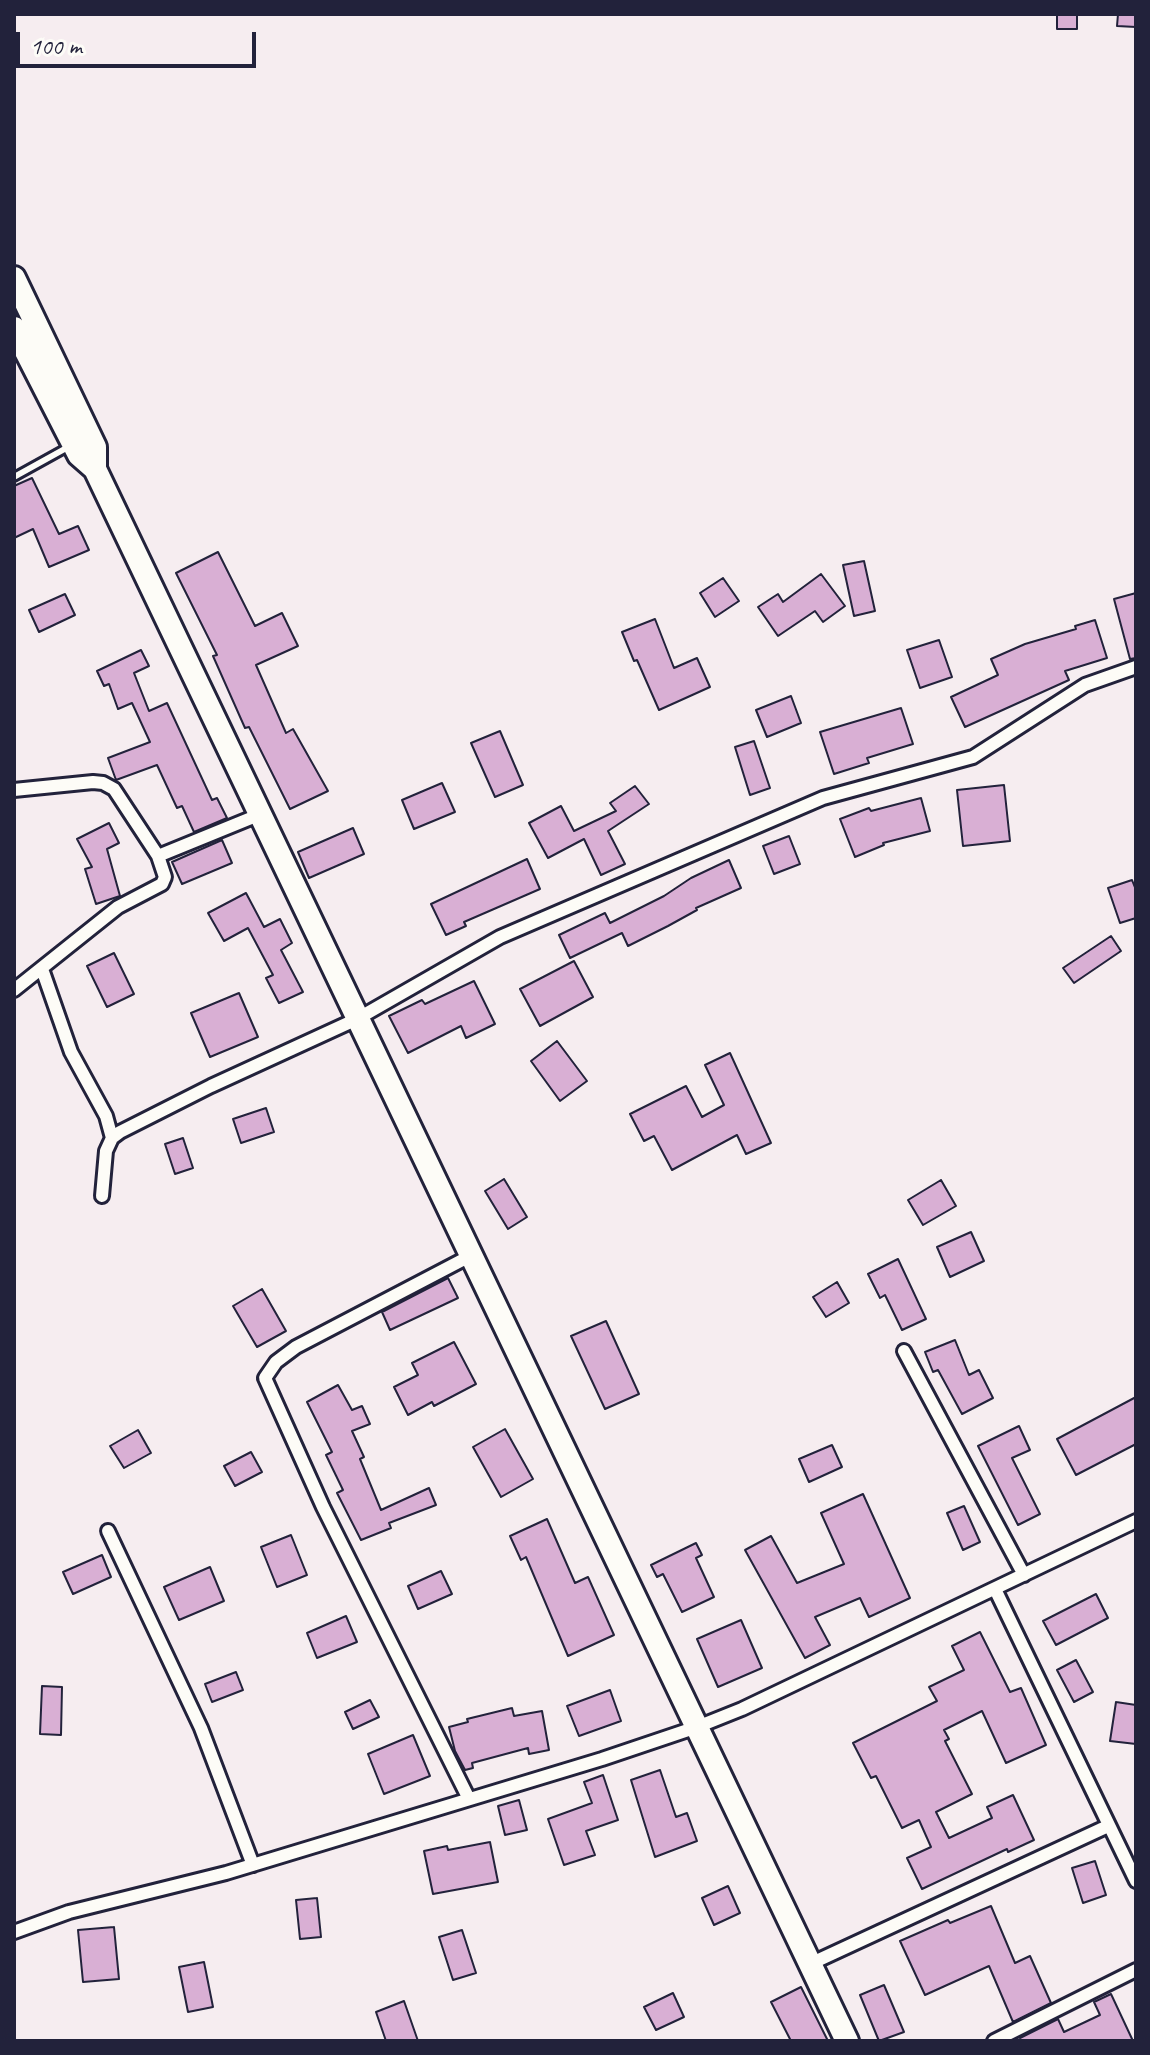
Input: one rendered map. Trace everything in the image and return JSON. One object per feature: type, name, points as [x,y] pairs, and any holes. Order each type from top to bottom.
[{"type":"highway","points":[[14,278],[95,447],[95,469]]},
{"type":"highway","points":[[14,328],[79,455],[95,469],[847,2041]]},
{"type":"street","points":[[102,1196],[106,1151],[112,1138],[211,1086],[357,1019],[520,927],[823,798],[973,757],[1085,685],[1136,667]]},
{"type":"street","points":[[14,790],[93,782],[114,789],[158,856],[165,877],[162,884],[118,907],[14,990]]},
{"type":"street","points":[[158,856],[261,814]]},
{"type":"street","points":[[42,969],[71,1052],[108,1122],[112,1138]]},
{"type":"street","points":[[469,1799],[323,1507],[265,1378],[276,1362],[296,1347],[472,1255]]},
{"type":"street","points":[[904,1351],[1024,1575]]},
{"type":"street","points":[[14,1932],[69,1912],[181,1886],[253,1865],[616,1755],[697,1727],[742,1709],[1136,1521]]},
{"type":"street","points":[[108,1531],[201,1728],[253,1865]]},
{"type":"street","points":[[995,1589],[1136,1881]]},
{"type":"street","points":[[810,1964],[1108,1826]]},
{"type":"street","points":[[994,2041],[1136,1970]]},
{"type":"lane","points":[[14,477],[73,444]]},
{"type":"building","points":[[1057,14],[1077,14],[1077,29],[1057,29]]},
{"type":"building","points":[[1118,14],[1136,14],[1136,27],[1117,26]]},
{"type":"building","points":[[32,478],[59,534],[78,526],[89,550],[49,567],[33,529],[14,538],[14,486]]},
{"type":"building","points":[[218,552],[255,626],[282,613],[298,646],[256,665],[286,733],[293,729],[328,791],[290,809],[249,727],[245,728],[213,656],[217,655],[176,573]]},
{"type":"building","points":[[864,561],[875,611],[854,616],[843,565]]},
{"type":"building","points":[[821,574],[845,606],[823,622],[815,611],[778,636],[758,607],[778,594],[783,602]]},
{"type":"building","points":[[723,578],[739,601],[715,617],[700,593]]},
{"type":"building","points":[[1136,593],[1136,658],[1130,659],[1114,599]]},
{"type":"building","points":[[65,594],[75,615],[39,632],[29,610]]},
{"type":"building","points":[[655,619],[674,668],[697,658],[710,687],[659,710],[622,632]]},
{"type":"building","points":[[1095,620],[1107,658],[1065,671],[1069,680],[965,727],[951,697],[998,675],[991,659]]},
{"type":"building","points":[[939,640],[952,677],[920,688],[907,650]]},
{"type":"building","points":[[141,650],[149,666],[134,673],[149,711],[167,703],[212,800],[217,798],[227,818],[194,832],[182,806],[177,808],[157,765],[116,780],[108,758],[150,742],[132,703],[118,709],[109,684],[104,686],[97,671]]},
{"type":"building","points":[[791,696],[801,723],[767,737],[756,710]]},
{"type":"building","points":[[901,708],[913,744],[867,758],[869,763],[834,774],[820,732]]},
{"type":"building","points":[[500,731],[523,785],[495,797],[471,743]]},
{"type":"building","points":[[754,741],[770,788],[750,795],[735,747]]},
{"type":"building","points":[[442,783],[455,812],[414,829],[402,800]]},
{"type":"building","points":[[1004,785],[1010,841],[963,846],[957,790]]},
{"type":"building","points":[[635,786],[649,804],[608,831],[625,864],[601,875],[584,839],[548,858],[529,823],[561,806],[574,831],[616,811],[610,803]]},
{"type":"building","points":[[921,798],[930,831],[883,843],[855,857],[840,819],[869,808],[871,811]]},
{"type":"building","points":[[109,823],[119,843],[107,849],[120,896],[96,904],[85,869],[92,867],[77,839]]},
{"type":"building","points":[[353,828],[364,854],[309,878],[298,852]]},
{"type":"building","points":[[789,836],[800,864],[774,874],[763,846]]},
{"type":"building","points":[[222,840],[232,863],[182,884],[172,862]]},
{"type":"building","points":[[527,859],[540,889],[464,922],[466,926],[446,935],[431,904]]},
{"type":"building","points":[[729,860],[741,888],[696,908],[628,946],[622,933],[570,958],[559,935],[605,913],[610,923]]},
{"type":"building","points":[[1132,880],[1136,890],[1136,918],[1120,923],[1108,888]]},
{"type":"building","points":[[246,893],[264,927],[280,919],[292,943],[281,950],[303,992],[279,1003],[266,978],[273,975],[248,928],[224,941],[208,913]]},
{"type":"building","points":[[1111,936],[1121,951],[1074,983],[1063,968]]},
{"type":"building","points":[[114,953],[134,994],[107,1007],[87,966]]},
{"type":"building","points":[[574,961],[593,997],[540,1026],[520,989]]},
{"type":"building","points":[[474,981],[495,1024],[466,1038],[461,1026],[408,1053],[389,1016],[422,1000],[425,1004]]},
{"type":"building","points":[[239,993],[258,1037],[210,1057],[191,1013]]},
{"type":"building","points":[[557,1041],[587,1081],[560,1101],[531,1061]]},
{"type":"building","points":[[730,1053],[771,1143],[746,1154],[737,1135],[672,1170],[654,1136],[644,1141],[630,1114],[686,1086],[702,1117],[724,1105],[705,1065]]},
{"type":"building","points":[[266,1108],[274,1132],[241,1143],[233,1119]]},
{"type":"building","points":[[183,1138],[193,1168],[175,1174],[165,1144]]},
{"type":"building","points":[[504,1179],[527,1217],[508,1229],[485,1191]]},
{"type":"building","points":[[941,1180],[956,1206],[923,1225],[908,1200]]},
{"type":"building","points":[[971,1232],[984,1261],[950,1277],[937,1247]]},
{"type":"building","points":[[898,1259],[926,1319],[902,1330],[885,1295],[880,1298],[868,1274]]},
{"type":"building","points":[[448,1278],[458,1298],[390,1330],[382,1312]]},
{"type":"building","points":[[837,1282],[849,1303],[826,1317],[813,1297]]},
{"type":"building","points":[[262,1289],[286,1331],[257,1347],[233,1306]]},
{"type":"building","points":[[606,1321],[639,1394],[605,1409],[571,1336]]},
{"type":"building","points":[[955,1340],[969,1375],[979,1370],[993,1398],[962,1414],[938,1370],[933,1372],[925,1352]]},
{"type":"building","points":[[454,1342],[476,1384],[434,1406],[432,1402],[408,1415],[394,1387],[418,1375],[412,1363]]},
{"type":"building","points":[[338,1385],[352,1410],[362,1406],[370,1424],[352,1431],[381,1510],[429,1488],[436,1505],[389,1523],[391,1528],[361,1540],[337,1493],[343,1490],[326,1455],[332,1452],[307,1402]]},
{"type":"building","points":[[1136,1397],[1136,1444],[1076,1475],[1057,1439]]},
{"type":"building","points":[[1019,1426],[1030,1450],[1012,1458],[1040,1514],[1018,1525],[978,1446]]},
{"type":"building","points":[[505,1429],[533,1479],[501,1497],[473,1447]]},
{"type":"building","points":[[138,1430],[151,1453],[124,1468],[110,1446]]},
{"type":"building","points":[[832,1445],[842,1467],[809,1482],[799,1459]]},
{"type":"building","points":[[251,1452],[262,1472],[235,1486],[224,1466]]},
{"type":"building","points":[[863,1494],[910,1598],[869,1617],[860,1598],[815,1617],[830,1645],[805,1658],[745,1550],[771,1536],[797,1583],[844,1564],[821,1513]]},
{"type":"building","points":[[964,1506],[980,1542],[963,1550],[947,1513]]},
{"type":"building","points":[[547,1519],[575,1583],[588,1577],[614,1635],[568,1656],[526,1557],[521,1560],[510,1536]]},
{"type":"building","points":[[291,1535],[307,1575],[277,1587],[261,1547]]},
{"type":"building","points":[[696,1543],[702,1555],[696,1558],[714,1597],[682,1612],[663,1574],[657,1577],[651,1565]]},
{"type":"building","points":[[102,1555],[111,1577],[73,1594],[63,1572]]},
{"type":"building","points":[[210,1567],[224,1601],[179,1620],[164,1587]]},
{"type":"building","points":[[441,1571],[452,1594],[418,1609],[408,1586]]},
{"type":"building","points":[[1096,1594],[1108,1618],[1056,1645],[1043,1621]]},
{"type":"building","points":[[346,1616],[357,1642],[317,1658],[307,1633]]},
{"type":"building","points":[[741,1620],[762,1668],[718,1687],[697,1639]]},
{"type":"building","points":[[980,1632],[1010,1692],[1021,1688],[1046,1745],[1006,1763],[982,1711],[944,1730],[949,1739],[945,1741],[972,1794],[936,1812],[949,1838],[992,1818],[987,1807],[1013,1795],[1034,1840],[1008,1852],[1007,1849],[922,1889],[907,1858],[931,1847],[919,1820],[902,1828],[876,1776],[871,1778],[853,1743],[937,1701],[929,1687],[964,1670],[952,1646]]},
{"type":"building","points":[[1076,1660],[1093,1692],[1074,1702],[1057,1670]]},
{"type":"building","points":[[236,1672],[243,1690],[212,1702],[205,1684]]},
{"type":"building","points":[[42,1686],[62,1687],[61,1735],[40,1734]]},
{"type":"building","points":[[610,1690],[621,1721],[579,1736],[567,1706]]},
{"type":"building","points":[[370,1700],[379,1717],[353,1729],[345,1712]]},
{"type":"building","points":[[1116,1702],[1136,1705],[1136,1744],[1110,1741]]},
{"type":"building","points":[[512,1708],[514,1716],[542,1711],[549,1750],[529,1754],[528,1748],[472,1763],[473,1768],[465,1770],[455,1751],[449,1727],[468,1722],[467,1719]]},
{"type":"building","points":[[413,1735],[430,1776],[384,1794],[368,1754]]},
{"type":"building","points":[[660,1770],[676,1817],[687,1813],[697,1841],[655,1857],[631,1780]]},
{"type":"building","points":[[603,1775],[618,1820],[586,1831],[595,1855],[564,1865],[548,1819],[592,1803],[584,1782]]},
{"type":"building","points":[[519,1800],[527,1830],[505,1835],[498,1806]]},
{"type":"building","points":[[490,1842],[498,1882],[433,1894],[424,1851]]},
{"type":"building","points":[[1095,1861],[1106,1895],[1083,1903],[1072,1868]]},
{"type":"building","points":[[728,1886],[740,1913],[714,1925],[702,1898]]},
{"type":"building","points":[[317,1898],[321,1937],[300,1939],[296,1900]]},
{"type":"building","points":[[991,1906],[1015,1963],[1030,1956],[1051,2003],[1013,2022],[989,1966],[925,1995],[900,1941]]},
{"type":"building","points":[[114,1927],[119,1979],[83,1982],[78,1930]]},
{"type":"building","points":[[462,1930],[476,1973],[453,1980],[439,1937]]},
{"type":"building","points":[[204,1962],[213,2007],[188,2012],[179,1967]]},
{"type":"building","points":[[884,1985],[904,2032],[879,2041],[860,1995]]},
{"type":"building","points":[[801,1987],[828,2041],[791,2041],[771,2002]]},
{"type":"building","points":[[673,1993],[684,2017],[656,2030],[644,2007]]},
{"type":"building","points":[[1111,1994],[1133,2041],[1021,2041],[1020,2038],[1058,2019],[1064,2032],[1100,2015],[1094,2002]]},
{"type":"building","points":[[404,2001],[418,2041],[386,2041],[376,2012]]}]
